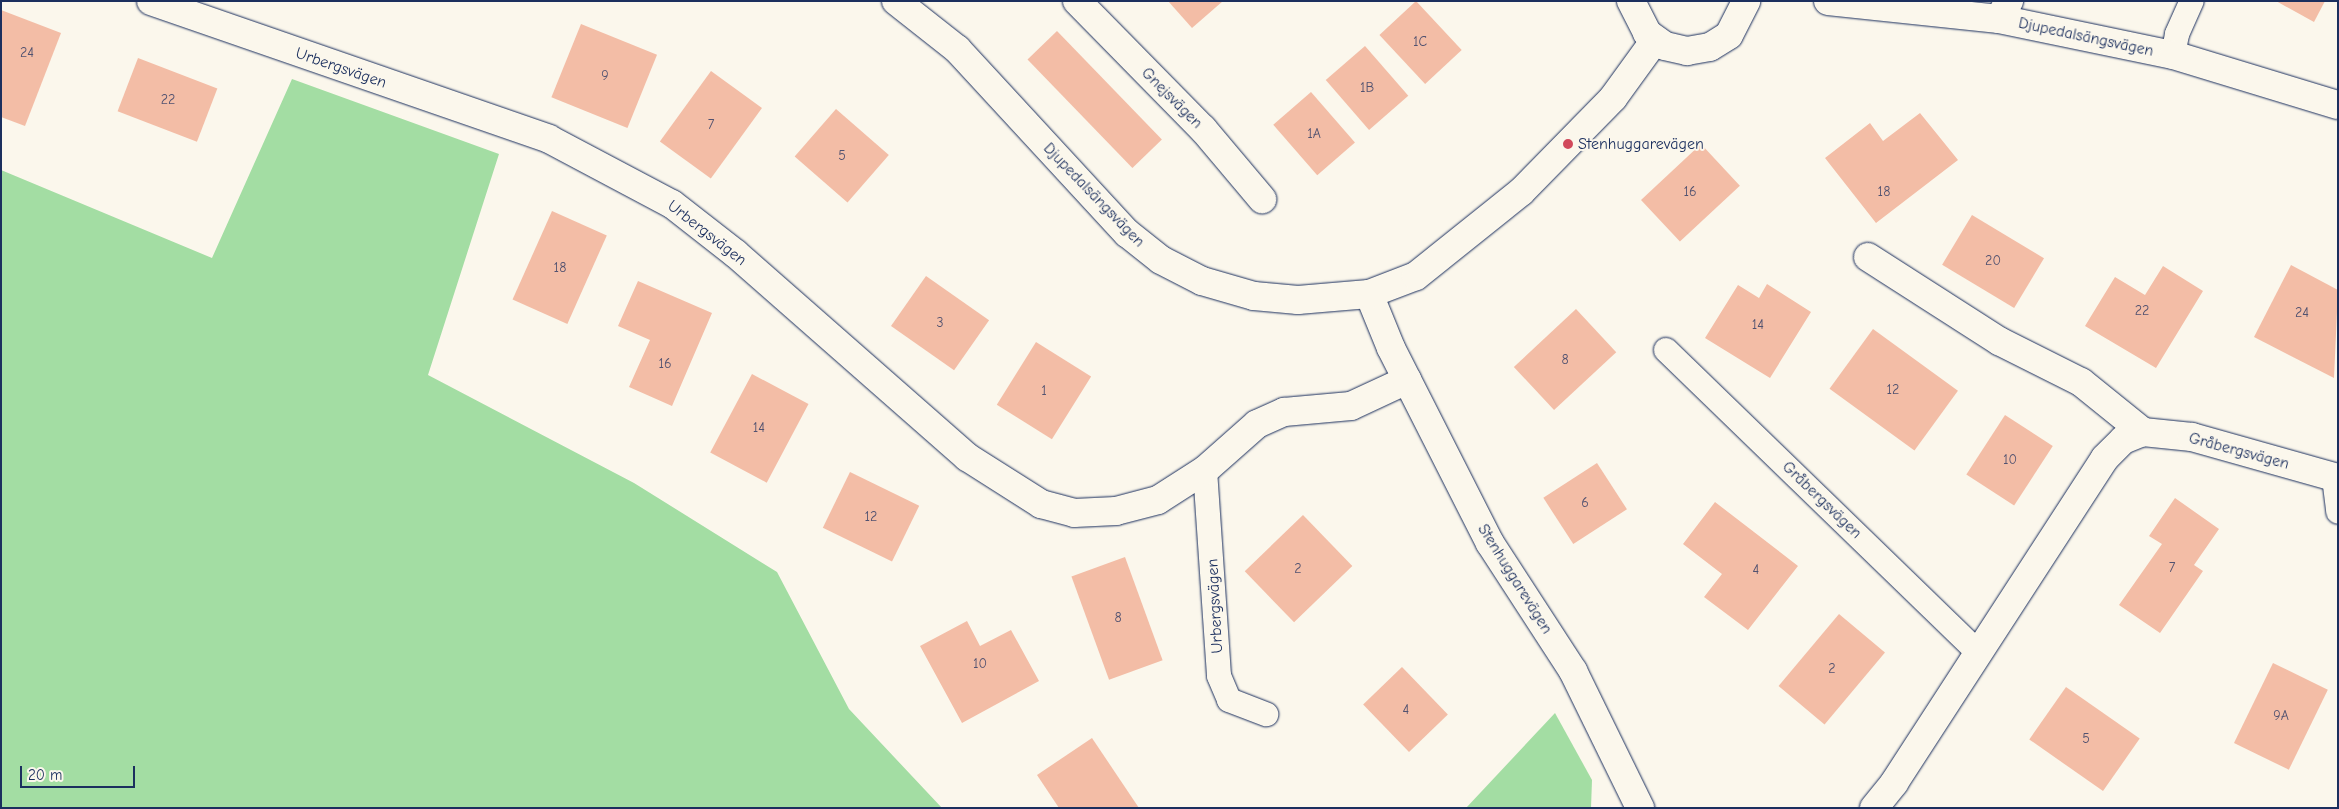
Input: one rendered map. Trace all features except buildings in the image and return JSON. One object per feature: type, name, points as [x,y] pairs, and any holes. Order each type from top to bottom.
[{"type":"street","name":"Urbergsvägen","points":[[151,1],[549,139],[665,200],[736,254],[967,457],[1041,504],[1074,513],[1116,511],[1158,500],[1205,470],[1257,424],[1284,412],[1351,406],[1407,380]]},
{"type":"street","name":"Djupedalsängsvägen","points":[[896,1],[957,49],[1127,233],[1161,260],[1202,281],[1254,296],[1298,300],[1369,294],[1416,276],[1521,192],[1613,98],[1655,40]]},
{"type":"street","name":"Gnejsvägen","points":[[1077,1],[1203,129],[1262,199]]},
{"type":"street","points":[[1632,1],[1639,24],[1655,40],[1687,51],[1710,47],[1736,26],[1746,1]]},
{"type":"street","name":"Djupedalsängsvägen","points":[[1828,1],[2004,10],[2173,55],[2338,105]]},
{"type":"street","points":[[1868,257],[1999,341],[2081,382],[2143,432],[2123,440],[2105,458],[1977,650],[1894,783],[1874,808]]},
{"type":"street","name":"Stenhuggarevägen","points":[[1369,294],[1407,380],[1490,543],[1573,671],[1640,808]]},
{"type":"street","name":"Gråbergsvägen","points":[[2143,432],[2192,437],[2336,478]]},
{"type":"lane","points":[[2173,55],[2177,34],[2192,1]]},
{"type":"lane","name":"Gråbergsvägen","points":[[1666,350],[1977,650]]},
{"type":"lane","name":"Urbergsvägen","points":[[1205,470],[1219,676],[1229,700],[1266,714]]},
{"type":"lane","name":"Gråbergsvägen","points":[[2336,478],[2338,512]]},
{"type":"green space","points":[[292,79],[499,154],[428,375],[634,483],[777,572],[849,709],[942,808],[1,808],[1,170],[212,258]]},
{"type":"green space","points":[[1555,713],[1592,780],[1591,808],[1466,808]]},
{"type":"place","name":"Stenhuggarevägen","points":[[1568,144]]}]
